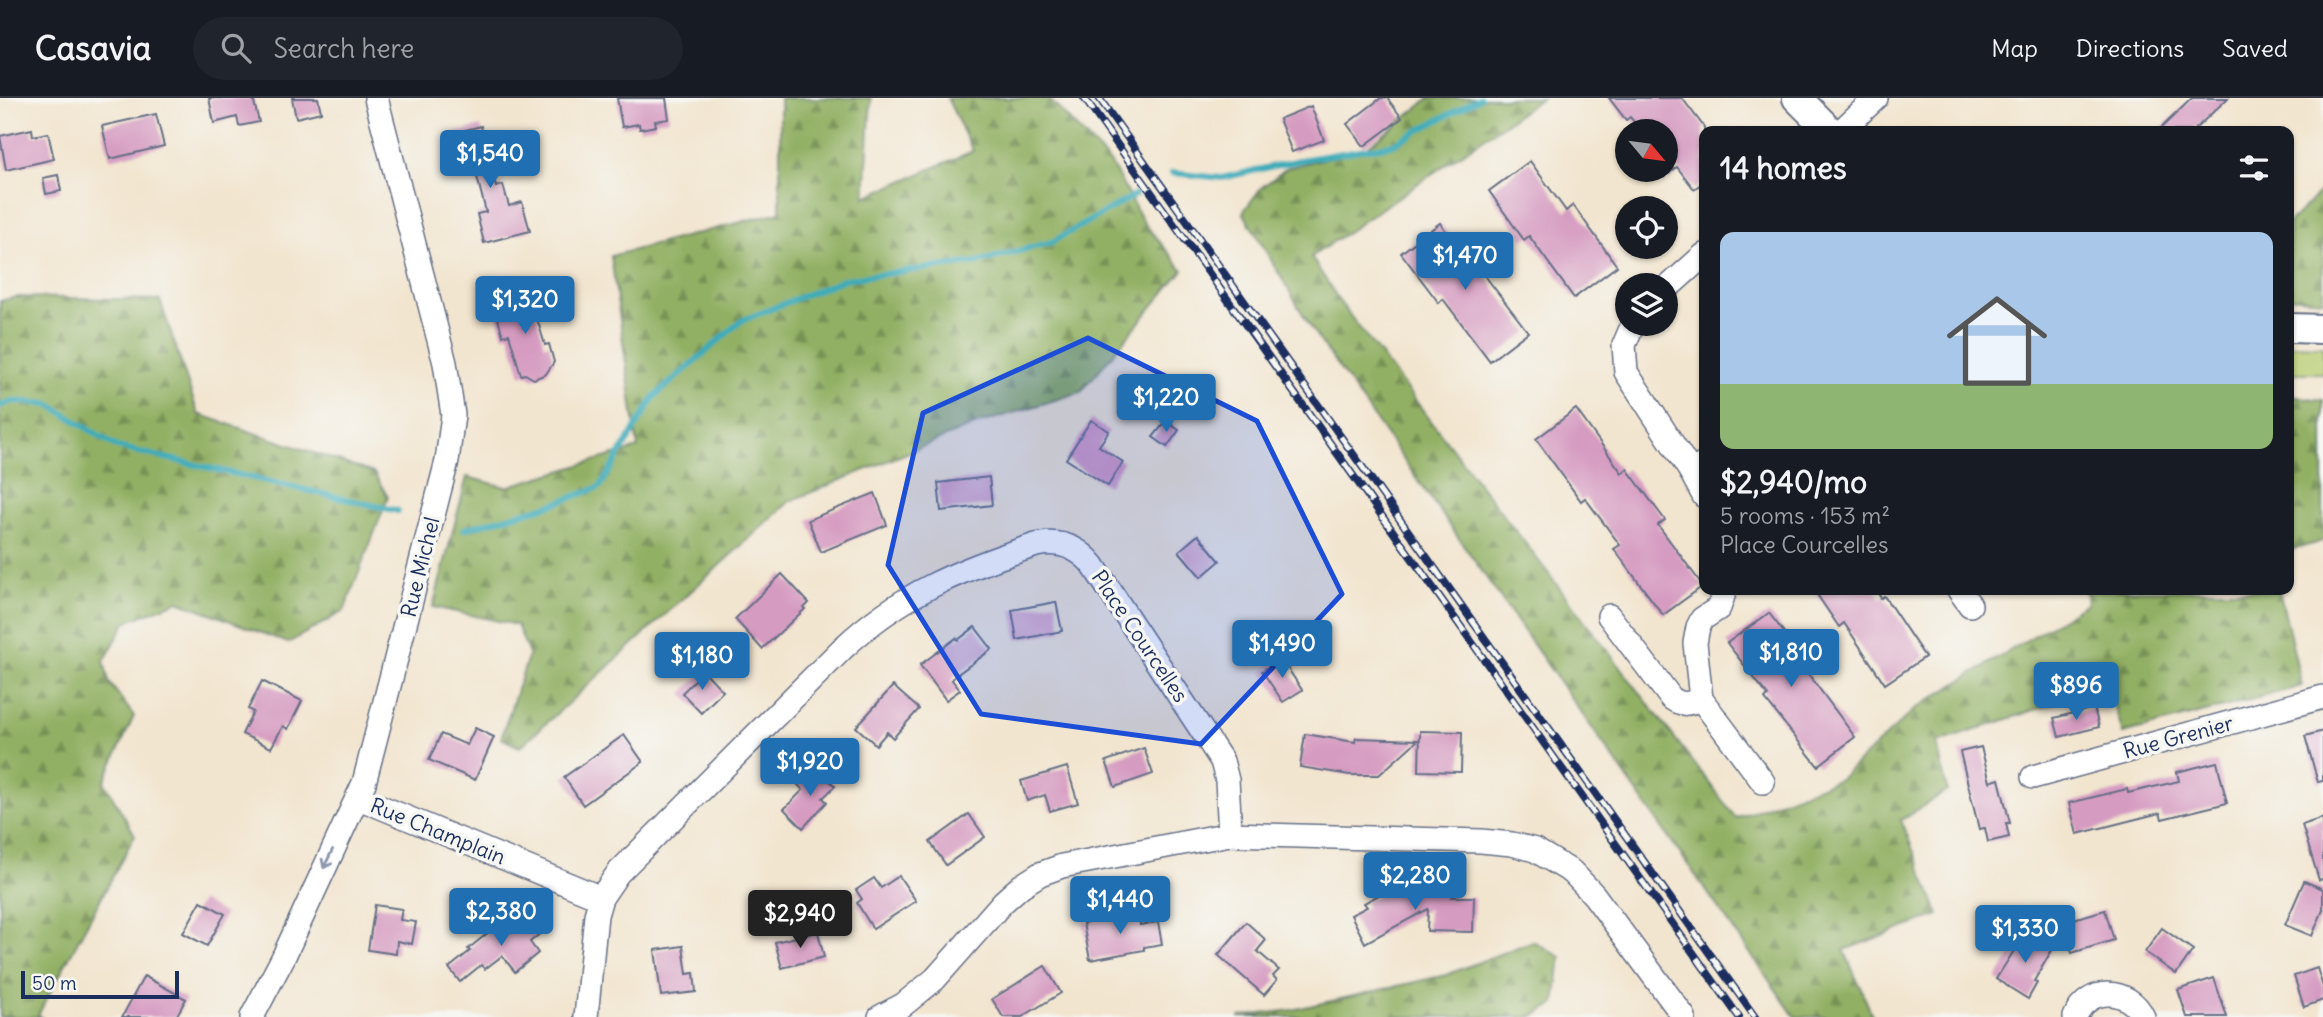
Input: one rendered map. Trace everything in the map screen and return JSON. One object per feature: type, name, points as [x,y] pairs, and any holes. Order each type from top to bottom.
[{"type":"main road","points":[[1797,98],[1824,126]]},
{"type":"main road","points":[[2294,328],[2323,329]]},
{"type":"street","name":"Rue Michel","points":[[252,1017],[359,797],[447,461],[453,415],[445,363],[376,98]]},
{"type":"street","points":[[1845,126],[1876,98]]},
{"type":"street","points":[[1678,278],[1699,259]]},
{"type":"street","points":[[1628,336],[1624,345],[1626,372],[1698,468]]},
{"type":"street","name":"Place Courcelles","points":[[601,898],[618,873],[875,619],[933,584],[1044,544],[1068,546],[1088,559],[1219,756],[1226,773],[1230,834]]},
{"type":"street","points":[[1723,595],[1719,608],[1702,619],[1698,627],[1695,643],[1701,699],[1763,782]]},
{"type":"street","points":[[1609,616],[1671,698],[1688,704],[1701,699]]},
{"type":"street","name":"Rue Grenier","points":[[2033,776],[2323,696]]},
{"type":"street","name":"Rue Champlain","points":[[359,797],[601,898]]},
{"type":"street","points":[[880,1017],[925,989],[1012,893],[1040,874],[1073,863],[1230,834],[1481,841],[1512,844],[1535,850],[1563,865],[1594,895],[1684,1017]]},
{"type":"street","points":[[586,1017],[596,915],[601,898]]},
{"type":"street","points":[[2075,1017],[2084,1003],[2107,993],[2130,1000],[2143,1017]]},
{"type":"highlighted area","points":[[1088,338],[1257,421],[1342,594],[1201,744],[981,714],[888,565],[923,413]]},
{"type":"green space","points":[[780,98],[871,98],[865,197],[973,151],[947,98],[1048,98],[1110,162],[1144,223],[1183,270],[1081,392],[977,424],[790,501],[520,747],[501,738],[529,654],[517,625],[433,607],[467,477],[506,487],[638,448],[611,256],[780,212]]},
{"type":"green space","points":[[1430,98],[1542,98],[1311,257],[1342,305],[1736,818],[1840,779],[1915,709],[2087,603],[2086,595],[2280,595],[2302,686],[2123,734],[2108,685],[1937,743],[1947,791],[1901,820],[1939,915],[1844,950],[1873,1017],[1795,1017],[1311,328],[1243,212],[1261,188],[1287,168],[1366,148]]},
{"type":"green space","points":[[2323,189],[2323,300],[2294,297],[2294,218]]},
{"type":"green space","points":[[16,297],[160,300],[198,414],[374,473],[388,497],[344,611],[288,643],[178,601],[126,622],[104,661],[109,682],[134,716],[104,782],[135,835],[38,1015],[41,1017],[0,1017],[0,301]]},
{"type":"green space","points":[[2294,345],[2323,346],[2323,373],[2294,373]]},
{"type":"green space","points":[[2294,397],[2323,400],[2323,541],[2294,550]]},
{"type":"green space","points":[[1533,941],[1561,957],[1555,1004],[1531,1017],[1239,1017],[1292,1010],[1446,975]]},
{"type":"building","points":[[209,98],[253,98],[259,122],[239,126],[237,117],[214,123]]},
{"type":"building","points":[[292,98],[318,98],[321,112],[296,118]]},
{"type":"building","points":[[617,98],[666,98],[669,119],[655,121],[656,126],[640,129],[639,124],[622,127]]},
{"type":"building","points":[[1381,98],[1387,98],[1402,118],[1364,146],[1347,124]]},
{"type":"building","points":[[1609,98],[1682,98],[1703,126],[1699,126],[1699,186],[1694,189],[1678,168],[1678,119],[1625,119]]},
{"type":"building","points":[[2192,98],[2228,98],[2198,126],[2163,126]]},
{"type":"building","points":[[1311,106],[1324,140],[1292,152],[1279,119]]},
{"type":"building","points":[[156,114],[164,146],[110,159],[102,126]]},
{"type":"building","points":[[481,126],[496,187],[503,185],[509,206],[522,202],[530,231],[484,243],[477,214],[486,212],[475,169],[465,172],[454,133]]},
{"type":"building","points":[[32,129],[33,136],[48,133],[54,159],[6,170],[0,136]]},
{"type":"building","points":[[1530,161],[1566,211],[1573,205],[1617,266],[1574,298],[1529,236],[1524,240],[1489,191]]},
{"type":"building","points":[[58,175],[61,191],[46,194],[43,178]]},
{"type":"building","points":[[1440,223],[1528,332],[1490,361],[1443,299],[1439,303],[1401,253]]},
{"type":"building","points":[[529,292],[545,345],[549,344],[554,362],[546,374],[534,379],[525,374],[521,375],[509,334],[503,336],[496,312],[502,310],[499,301]]},
{"type":"building","points":[[1576,409],[1622,473],[1627,469],[1665,520],[1658,525],[1699,581],[1699,589],[1663,615],[1614,549],[1620,545],[1585,498],[1581,501],[1536,439]]},
{"type":"building","points":[[1091,420],[1109,431],[1099,446],[1123,462],[1108,486],[1066,459]]},
{"type":"building","points":[[1166,421],[1179,430],[1167,447],[1153,437]]},
{"type":"building","points":[[989,477],[992,505],[941,511],[938,483]]},
{"type":"building","points":[[875,493],[887,525],[821,552],[808,520]]},
{"type":"building","points":[[1198,535],[1220,561],[1201,577],[1179,551]]},
{"type":"building","points":[[782,574],[809,603],[762,649],[735,619]]},
{"type":"building","points":[[1817,595],[1884,596],[1925,657],[1885,684],[1844,623],[1839,627]]},
{"type":"building","points":[[1056,602],[1062,631],[1017,640],[1012,610]]},
{"type":"building","points":[[1769,613],[1812,669],[1807,672],[1855,737],[1818,766],[1765,699],[1768,696],[1727,643]]},
{"type":"building","points":[[975,627],[992,649],[955,676],[952,680],[960,690],[946,700],[920,665]]},
{"type":"building","points":[[1281,658],[1302,690],[1283,702],[1262,671]]},
{"type":"building","points":[[704,671],[723,691],[701,713],[682,693]]},
{"type":"building","points":[[262,681],[302,701],[288,729],[283,726],[271,748],[242,734],[253,712],[248,709]]},
{"type":"building","points":[[893,686],[919,709],[893,738],[887,732],[876,745],[856,727]]},
{"type":"building","points":[[2094,708],[2099,727],[2059,737],[2054,718]]},
{"type":"building","points":[[475,728],[494,737],[475,780],[429,760],[441,734],[467,745]]},
{"type":"building","points":[[1420,731],[1462,732],[1461,772],[1419,771]]},
{"type":"building","points":[[2323,731],[2323,781],[2318,782],[2305,736]]},
{"type":"building","points":[[1305,734],[1355,742],[1356,738],[1418,740],[1379,775],[1350,775],[1300,767]]},
{"type":"building","points":[[624,735],[643,762],[583,805],[564,777]]},
{"type":"building","points":[[1981,747],[1990,782],[1999,779],[2010,823],[2006,823],[2009,837],[1988,842],[1985,828],[1979,829],[1960,752]]},
{"type":"building","points":[[1144,748],[1153,774],[1115,787],[1106,761]]},
{"type":"building","points":[[2217,762],[2227,803],[2162,819],[2160,813],[2077,834],[2069,803],[2127,789],[2128,793],[2179,781],[2177,772]]},
{"type":"building","points":[[816,767],[835,786],[823,798],[827,802],[803,828],[784,809],[803,790],[798,785]]},
{"type":"building","points":[[1067,767],[1078,803],[1050,811],[1045,795],[1027,801],[1021,781]]},
{"type":"building","points":[[969,814],[985,837],[946,865],[930,842]]},
{"type":"building","points":[[2323,818],[2323,879],[2319,880],[2302,825]]},
{"type":"building","points":[[899,876],[916,901],[873,929],[857,903],[862,899],[856,890],[874,878],[881,888]]},
{"type":"building","points":[[2304,881],[2323,889],[2323,910],[2312,936],[2285,925]]},
{"type":"building","points":[[1397,885],[1401,891],[1458,893],[1452,897],[1474,897],[1473,932],[1427,931],[1428,909],[1365,943],[1351,915],[1367,907],[1364,903]]},
{"type":"building","points":[[201,901],[225,914],[207,946],[183,933]]},
{"type":"building","points":[[375,905],[402,909],[400,920],[416,922],[412,944],[397,941],[396,954],[368,950]]},
{"type":"building","points":[[2105,910],[2114,940],[2072,953],[2063,922]]},
{"type":"building","points":[[527,912],[542,932],[530,942],[538,953],[515,972],[502,956],[485,969],[481,965],[460,982],[449,968],[499,924],[503,928]]},
{"type":"building","points":[[1138,913],[1140,925],[1158,922],[1162,944],[1090,960],[1083,923]]},
{"type":"building","points":[[1246,922],[1266,940],[1257,951],[1279,970],[1273,976],[1277,980],[1264,995],[1218,955]]},
{"type":"building","points":[[2162,928],[2193,950],[2176,974],[2145,952]]},
{"type":"building","points":[[818,932],[824,957],[782,968],[775,942]]},
{"type":"building","points":[[2026,932],[2053,948],[2034,981],[2037,983],[2028,999],[1996,979]]},
{"type":"building","points":[[683,946],[687,974],[694,973],[696,992],[661,996],[655,950]]},
{"type":"building","points":[[1045,966],[1061,993],[1022,1017],[1003,1017],[992,999]]},
{"type":"building","points":[[2317,968],[2323,987],[2323,1000],[2304,1007],[2294,976]]},
{"type":"building","points":[[144,976],[186,999],[176,1017],[122,1017]]},
{"type":"building","points":[[2214,978],[2227,1017],[2187,1017],[2178,990]]},
{"type":"waterway","points":[[1172,173],[1222,178],[1300,160],[1391,145],[1480,98]]},
{"type":"waterway","points":[[464,529],[551,505],[600,487],[654,397],[741,321],[845,279],[978,262],[1052,242],[1135,195]]},
{"type":"waterway","points":[[0,406],[12,401],[49,404],[117,447],[398,511]]},
{"type":"railway","points":[[1084,98],[1739,1017]]},
{"type":"railway","points":[[1099,98],[1755,1017]]}]
